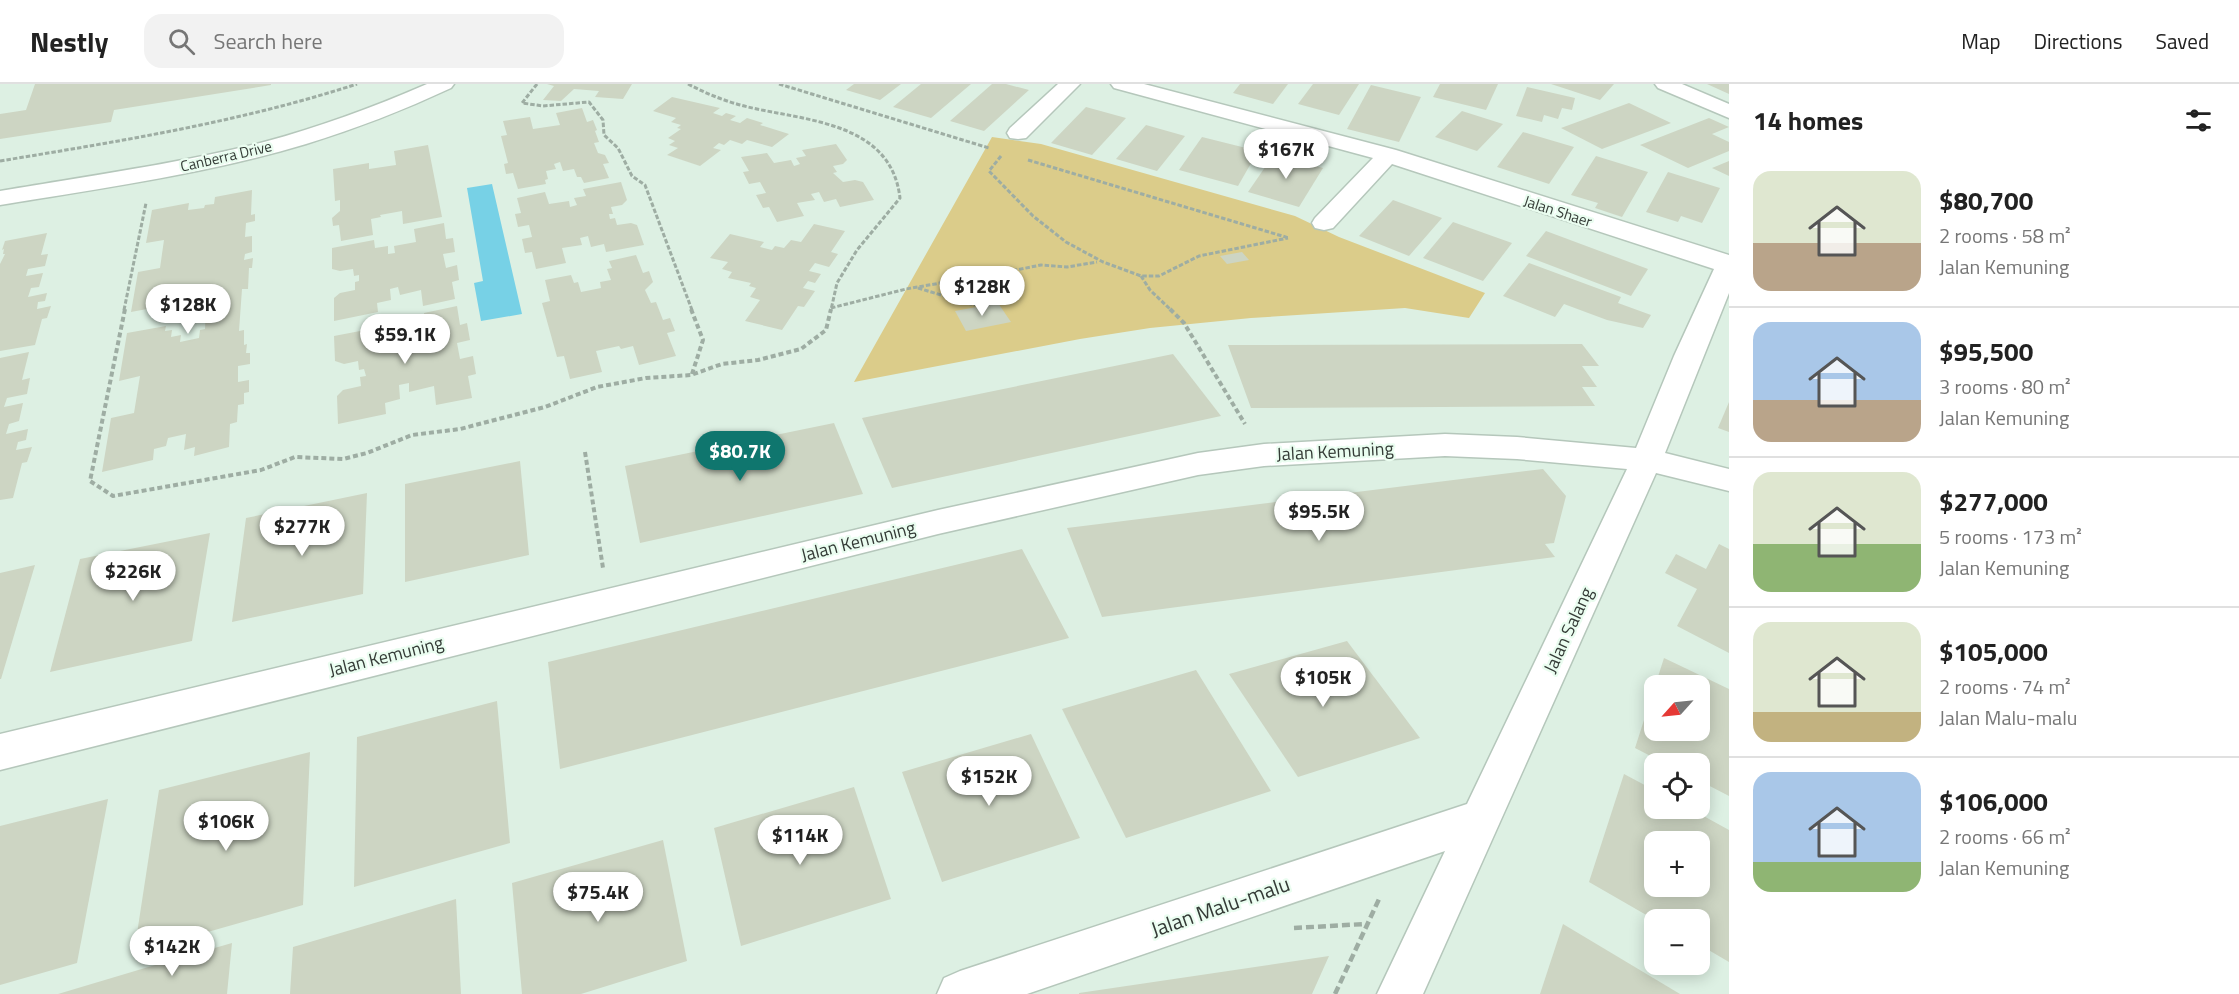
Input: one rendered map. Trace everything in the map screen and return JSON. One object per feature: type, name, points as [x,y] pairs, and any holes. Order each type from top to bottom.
[{"type":"street","name":"Canberra Drive","points":[[0,180],[185,150],[265,132],[362,102],[403,84]]},
{"type":"street","name":"Canberra Drive","points":[[0,198],[161,171],[246,153],[324,132],[395,106],[444,84]]},
{"type":"street","points":[[1018,134],[1070,84]]},
{"type":"street","name":"Jalan Shaer","points":[[1121,84],[1389,155],[1729,264]]},
{"type":"street","points":[[1665,84],[1729,112]]},
{"type":"street","points":[[1324,223],[1389,155]]},
{"type":"street","name":"Jalan Salang","points":[[1400,994],[1647,460],[1688,356],[1729,264]]},
{"type":"street","name":"Jalan Kemuning","points":[[0,752],[608,602],[1116,480],[1197,464],[1264,455],[1445,445],[1517,448],[1647,460],[1729,480]]},
{"type":"street","name":"Jalan Malu-malu","points":[[960,994],[1481,819]]},
{"type":"path","points":[[0,161],[239,120],[313,100],[357,84]]},
{"type":"path","points":[[537,84],[522,103],[543,106],[589,102],[603,120],[604,135],[618,148],[632,176],[645,184],[703,340],[692,375]]},
{"type":"path","points":[[147,197],[90,482],[113,496],[261,470],[295,458],[343,459],[367,453],[412,435],[460,429],[544,407],[597,387],[646,378],[692,375],[722,364],[758,360],[801,349],[826,330],[837,283],[857,250],[900,198],[896,174],[880,150],[851,132],[805,117],[738,104],[707,95],[688,84]]},
{"type":"path","points":[[778,84],[1289,238]]},
{"type":"path","points":[[1018,134],[989,171],[1000,185],[1043,226],[1078,251],[1098,261],[1141,275],[1162,276],[1196,257],[1289,238],[1312,231],[1324,223]]},
{"type":"path","points":[[831,308],[918,288],[1041,265],[1067,267],[1098,261]]},
{"type":"path","points":[[918,288],[974,304],[1011,271]]},
{"type":"path","points":[[1141,275],[1150,290],[1184,323],[1264,455]]},
{"type":"path","points":[[585,453],[608,602]]},
{"type":"path","points":[[1335,994],[1365,924],[1408,842]]},
{"type":"shaded area","points":[[992,137],[1041,144],[1295,216],[1339,237],[1485,293],[1469,318],[1405,308],[1251,318],[1150,328],[854,382]]},
{"type":"water","points":[[492,184],[522,314],[481,321],[474,283],[483,281],[467,188]]},
{"type":"building","points":[[35,84],[271,85],[114,110],[111,122],[0,139],[0,114],[26,110]]},
{"type":"building","points":[[547,84],[632,84],[623,99],[595,97],[599,91],[574,89],[561,101],[543,100],[554,86]]},
{"type":"building","points":[[854,84],[901,84],[880,100],[846,90]]},
{"type":"building","points":[[921,84],[971,84],[931,118],[893,107]]},
{"type":"building","points":[[992,84],[1006,84],[1029,90],[984,131],[950,121]]},
{"type":"building","points":[[1240,84],[1288,84],[1273,104],[1233,93]]},
{"type":"building","points":[[1313,84],[1359,84],[1339,115],[1298,104]]},
{"type":"building","points":[[1440,84],[1498,84],[1486,110],[1433,97]]},
{"type":"building","points":[[1551,84],[1614,84],[1600,100]]},
{"type":"building","points":[[1707,84],[1729,84],[1729,94]]},
{"type":"building","points":[[1371,85],[1421,97],[1399,142],[1347,129]]},
{"type":"building","points":[[1527,87],[1575,98],[1572,110],[1562,108],[1558,119],[1544,115],[1542,122],[1516,116]]},
{"type":"building","points":[[672,97],[720,108],[713,113],[722,116],[726,113],[736,116],[730,120],[740,123],[747,118],[763,123],[760,125],[789,134],[772,147],[747,140],[742,144],[730,140],[724,145],[719,143],[713,148],[721,150],[700,166],[667,155],[678,148],[669,145],[675,141],[668,138],[681,129],[677,128],[681,125],[671,122],[676,118],[653,111]]},
{"type":"building","points":[[1629,103],[1671,123],[1602,149],[1561,128]]},
{"type":"building","points":[[1086,107],[1126,118],[1092,155],[1051,143]]},
{"type":"building","points":[[582,108],[587,122],[593,120],[597,130],[595,131],[599,142],[594,143],[598,153],[605,155],[609,163],[603,164],[609,178],[584,183],[581,177],[577,177],[574,169],[563,171],[560,162],[554,164],[556,169],[546,171],[548,179],[545,180],[546,184],[518,189],[513,173],[506,174],[504,164],[508,163],[501,136],[507,135],[503,121],[530,117],[533,129],[560,125],[556,113]]},
{"type":"building","points":[[1462,111],[1503,124],[1477,151],[1435,137]]},
{"type":"building","points":[[1709,118],[1729,127],[1712,134],[1729,142],[1729,151],[1688,168],[1640,145]]},
{"type":"building","points":[[1146,125],[1185,136],[1157,171],[1116,159]]},
{"type":"building","points":[[1523,132],[1574,147],[1549,184],[1497,167]]},
{"type":"building","points":[[1202,137],[1258,151],[1238,186],[1179,170]]},
{"type":"building","points":[[836,144],[847,160],[843,164],[833,166],[837,172],[833,173],[843,182],[855,180],[863,182],[874,200],[840,207],[836,199],[824,202],[819,192],[811,194],[815,200],[797,203],[804,216],[777,222],[769,207],[763,208],[756,195],[766,193],[760,182],[749,184],[743,172],[749,171],[741,157],[767,153],[774,163],[791,160],[794,166],[800,164],[796,158],[806,156],[802,150]]},
{"type":"building","points":[[428,145],[442,217],[403,224],[402,211],[380,215],[381,217],[371,219],[373,235],[341,241],[339,225],[333,226],[332,218],[340,211],[340,200],[335,201],[333,169],[369,163],[369,169],[396,165],[394,151]]},
{"type":"building","points":[[1274,154],[1323,168],[1299,207],[1248,192]]},
{"type":"building","points":[[1596,156],[1648,172],[1622,217],[1595,208],[1598,203],[1571,195]]},
{"type":"building","points":[[1729,161],[1729,176],[1712,168]]},
{"type":"building","points":[[1668,172],[1720,188],[1702,223],[1681,216],[1678,222],[1646,212]]},
{"type":"building","points":[[621,182],[627,200],[622,205],[611,207],[613,214],[609,214],[610,219],[615,218],[617,225],[631,223],[637,225],[644,245],[606,252],[604,244],[591,247],[588,236],[580,238],[582,245],[562,248],[566,263],[536,269],[532,252],[525,253],[522,239],[532,237],[529,225],[518,227],[515,214],[521,213],[517,198],[545,192],[549,204],[569,201],[570,207],[577,205],[574,198],[586,196],[583,189]]},
{"type":"building","points":[[252,190],[251,215],[255,214],[255,221],[246,223],[245,237],[252,236],[252,252],[245,254],[244,260],[253,258],[252,268],[249,268],[248,289],[242,289],[239,331],[244,330],[244,345],[247,344],[246,353],[250,353],[250,364],[238,366],[238,382],[249,380],[249,392],[244,393],[244,404],[238,405],[237,422],[230,424],[229,447],[194,456],[195,447],[184,450],[186,434],[168,438],[166,446],[154,449],[153,460],[102,472],[111,418],[134,413],[140,376],[119,381],[127,333],[166,326],[165,331],[172,330],[171,337],[181,335],[180,342],[199,338],[200,330],[205,329],[206,303],[202,304],[203,298],[193,300],[194,293],[175,296],[175,300],[168,301],[168,305],[131,312],[138,272],[160,268],[164,240],[146,243],[152,210],[189,203],[188,210],[204,208],[205,205],[214,204],[215,197]]},
{"type":"building","points":[[1393,200],[1442,218],[1409,256],[1359,236]]},
{"type":"building","points":[[1453,222],[1512,243],[1483,281],[1423,258]]},
{"type":"building","points":[[444,223],[446,239],[453,238],[455,252],[443,254],[446,268],[457,265],[459,280],[452,282],[455,299],[423,306],[421,290],[400,295],[398,287],[390,289],[391,300],[377,303],[378,312],[334,321],[334,298],[340,293],[355,290],[355,282],[359,281],[359,275],[354,276],[353,269],[340,271],[332,269],[332,248],[374,240],[375,248],[388,246],[388,254],[395,253],[394,246],[416,242],[414,229]]},
{"type":"building","points":[[814,224],[845,231],[831,252],[838,254],[829,267],[815,263],[809,271],[821,274],[815,283],[808,281],[803,288],[815,291],[804,307],[798,306],[782,330],[745,321],[760,300],[750,297],[756,288],[749,286],[751,283],[728,278],[732,272],[722,269],[728,262],[710,258],[730,234],[764,242],[760,247],[772,250],[775,246],[784,248],[791,240],[801,242]]},
{"type":"building","points":[[1546,231],[1648,269],[1631,296],[1526,256]]},
{"type":"building","points":[[47,233],[41,255],[48,254],[45,266],[28,269],[26,276],[43,273],[39,287],[31,288],[28,297],[47,293],[45,301],[38,302],[37,309],[51,306],[47,318],[42,319],[35,345],[0,351],[0,264],[5,254],[3,254],[4,249],[2,250],[5,241]]},
{"type":"building","points":[[1242,252],[1249,260],[1227,264],[1220,256]]},
{"type":"building","points":[[636,255],[643,273],[649,271],[653,282],[645,290],[651,303],[656,302],[663,320],[670,318],[675,331],[667,333],[676,356],[639,365],[633,346],[621,349],[619,346],[596,351],[602,372],[570,379],[564,356],[557,357],[542,303],[550,301],[545,280],[571,275],[574,283],[578,282],[581,292],[601,288],[600,282],[611,280],[607,269],[612,268],[609,261]]},
{"type":"building","points":[[1529,263],[1621,297],[1618,303],[1651,315],[1643,328],[1607,320],[1564,304],[1555,317],[1503,296]]},
{"type":"building","points":[[998,303],[1011,322],[966,331],[955,311]]},
{"type":"building","points":[[457,306],[460,325],[467,323],[470,340],[457,343],[460,359],[473,356],[476,374],[468,376],[472,398],[436,405],[434,386],[409,392],[409,383],[399,385],[400,399],[385,403],[386,414],[338,424],[337,396],[343,390],[361,386],[360,377],[366,376],[364,369],[359,370],[358,361],[344,364],[335,361],[334,336],[381,327],[382,336],[395,333],[396,343],[404,341],[402,333],[426,328],[424,313]]},
{"type":"building","points":[[1582,344],[1599,366],[1582,366],[1597,387],[1582,387],[1595,406],[1251,408],[1228,345]]},
{"type":"building","points":[[29,352],[22,380],[30,378],[27,394],[7,398],[4,407],[23,403],[19,421],[9,424],[6,434],[28,429],[26,440],[18,442],[16,450],[32,447],[27,462],[22,463],[13,498],[0,500],[0,358]]},
{"type":"building","points":[[1173,354],[1221,416],[892,488],[862,418]]},
{"type":"building","points":[[1729,402],[1729,432],[1718,428]]},
{"type":"building","points":[[834,423],[863,494],[640,543],[625,466]]},
{"type":"building","points":[[520,461],[529,555],[405,582],[405,484]]},
{"type":"building","points":[[1543,469],[1566,496],[1554,543],[1545,544],[1555,557],[1102,617],[1067,528]]},
{"type":"building","points":[[367,493],[363,594],[232,622],[246,518]]},
{"type":"building","points":[[210,533],[192,641],[50,672],[80,559]]},
{"type":"building","points":[[1719,544],[1729,549],[1729,653],[1677,626],[1697,589],[1665,573],[1676,554],[1706,569]]},
{"type":"building","points":[[1022,549],[1069,638],[560,769],[548,662]]},
{"type":"building","points":[[35,565],[1,679],[0,679],[0,573]]},
{"type":"building","points":[[1347,641],[1420,738],[1298,777],[1229,674]]},
{"type":"building","points":[[1664,658],[1700,675],[1659,675]]},
{"type":"building","points":[[1196,670],[1271,791],[1126,838],[1062,709]]},
{"type":"building","points":[[1710,680],[1729,689],[1729,796],[1710,786],[1710,753],[1645,753],[1635,748],[1644,720],[1644,741],[1710,741]]},
{"type":"building","points":[[497,701],[510,843],[354,887],[357,737]]},
{"type":"building","points":[[1031,734],[1080,838],[942,882],[902,772]]},
{"type":"building","points":[[310,752],[303,905],[134,953],[159,790]]},
{"type":"building","points":[[1624,774],[1644,785],[1644,819],[1709,819],[1729,830],[1729,962],[1710,951],[1710,909],[1644,909],[1644,914],[1589,882]]},
{"type":"building","points":[[854,787],[891,899],[741,946],[714,828]]},
{"type":"building","points":[[108,799],[77,963],[0,985],[0,826]]},
{"type":"building","points":[[663,840],[687,961],[581,994],[522,994],[512,883]]},
{"type":"building","points":[[456,899],[461,994],[290,994],[293,947]]},
{"type":"building","points":[[1563,924],[1644,972],[1644,975],[1648,975],[1680,994],[1540,994]]},
{"type":"building","points":[[232,943],[227,994],[58,994],[145,968]]},
{"type":"building","points":[[1329,956],[1312,994],[1079,994],[1079,993]]}]
